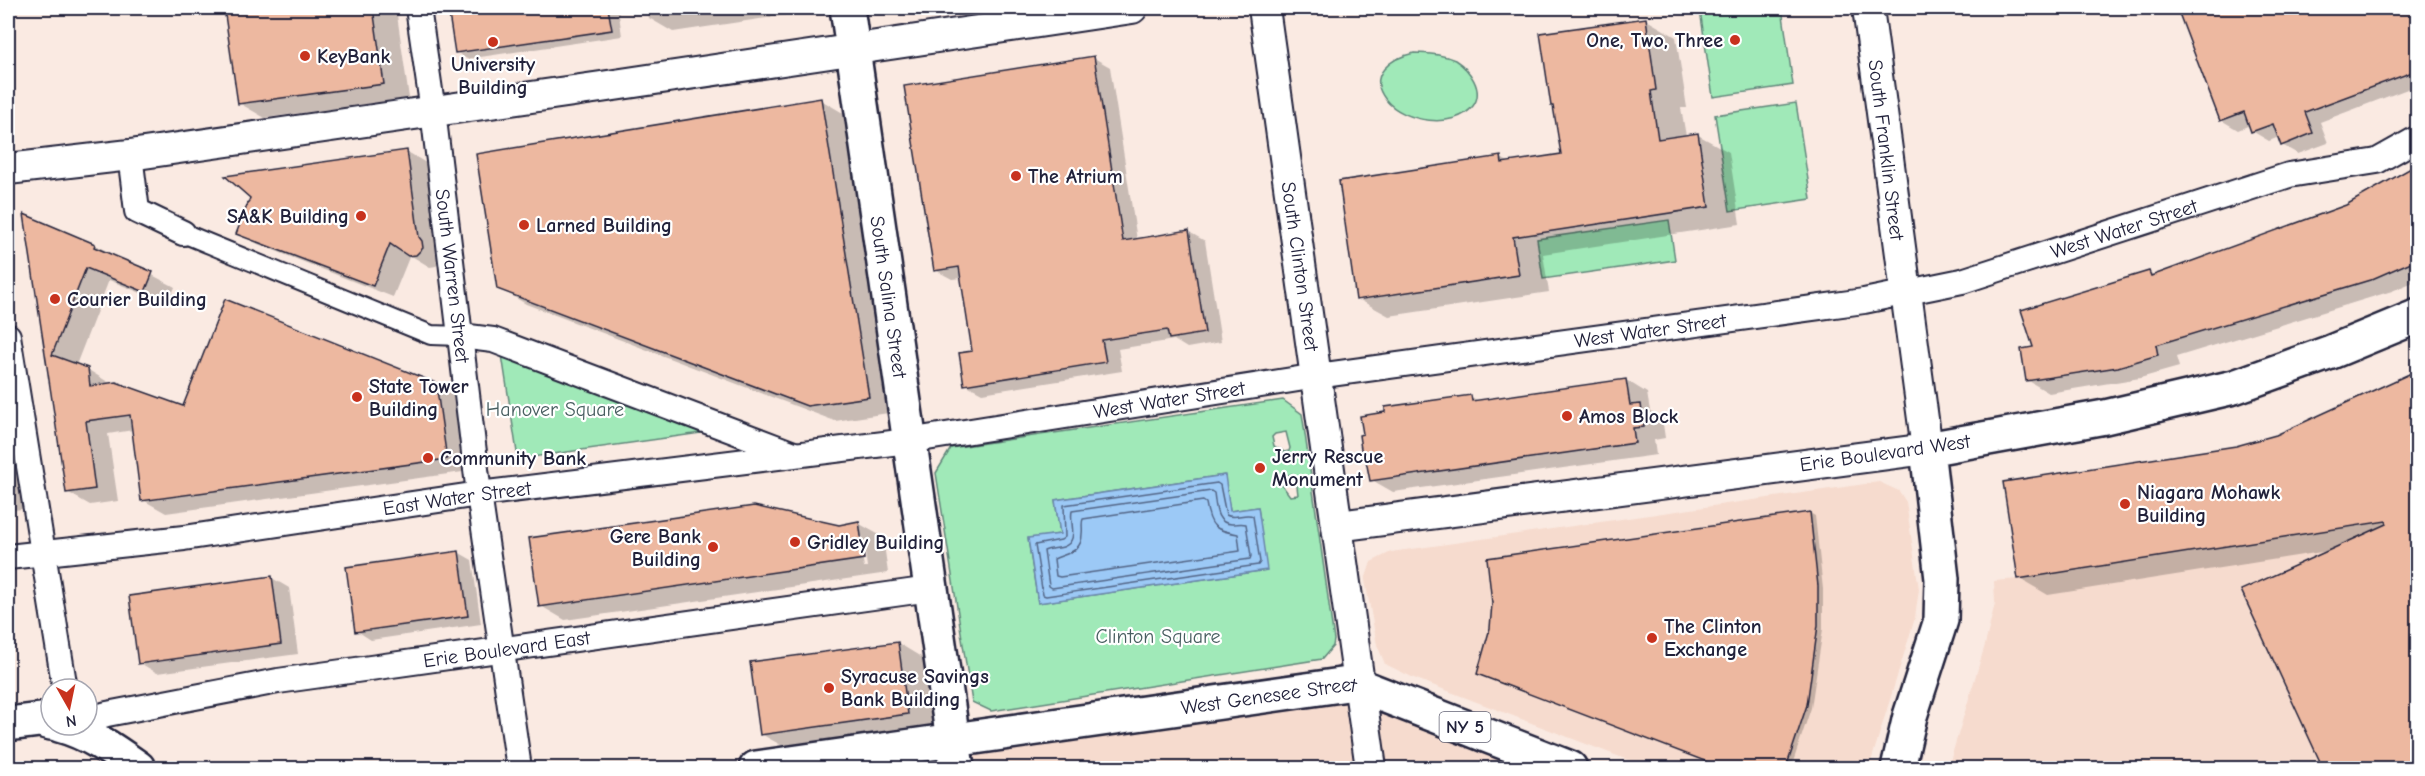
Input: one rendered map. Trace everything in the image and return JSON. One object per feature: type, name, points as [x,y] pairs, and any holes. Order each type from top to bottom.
[{"type":"main road","name":"South Salina Street","points":[[847,8],[954,754]]},
{"type":"main road","name":"Erie Boulevard West","points":[[1927,449],[2105,417],[2234,387],[2331,352],[2418,316]]},
{"type":"main road","points":[[1898,768],[1910,716],[1941,620],[1942,579],[1927,449]]},
{"type":"main road","name":"West Genesee Street","points":[[954,754],[1348,684],[1360,686],[1570,768]]},
{"type":"main road","name":"Erie Boulevard East","points":[[8,724],[39,720]]},
{"type":"main road","points":[[93,737],[138,768]]},
{"type":"main road","name":"NY 5","points":[[756,768],[954,754]]},
{"type":"street","name":"South Warren Street","points":[[418,8],[433,111],[479,494],[519,768]]},
{"type":"street","points":[[8,170],[130,155],[1132,8]]},
{"type":"street","name":"South Clinton Street","points":[[1264,8],[1371,768]]},
{"type":"street","name":"South Franklin Street","points":[[1868,8],[1904,292],[1927,449]]},
{"type":"street","name":"West Water Street","points":[[2377,161],[2418,138]]},
{"type":"street","name":"West Water Street","points":[[908,441],[1317,376],[1864,301],[1962,281],[2289,175],[2405,158],[2418,153]]},
{"type":"street","points":[[130,155],[136,211],[183,233],[431,334],[494,340],[796,454]]},
{"type":"street","points":[[8,336],[63,677]]},
{"type":"street","name":"East Water Street","points":[[8,557],[184,538],[479,494],[908,441]]},
{"type":"street","name":"Erie Boulevard West","points":[[1338,526],[1927,449]]},
{"type":"street","name":"Erie Boulevard East","points":[[99,716],[278,681],[930,589]]},
{"type":"shaded area","points":[[2417,370],[2417,768],[1948,768],[1985,645],[1995,603],[1994,581],[2018,579],[2003,482],[2236,446],[2276,435]]},
{"type":"shaded area","points":[[1879,482],[1899,491],[1906,502],[1919,589],[1915,618],[1869,768],[1649,768],[1414,678],[1385,664],[1377,645],[1365,580],[1371,562],[1391,552]]},
{"type":"shaded area","points":[[1348,684],[1572,768],[957,768],[952,739]]},
{"type":"green space","points":[[1782,8],[1793,85],[1713,97],[1700,10]]},
{"type":"green space","points":[[1414,53],[1440,55],[1455,60],[1470,74],[1477,93],[1473,106],[1465,114],[1442,120],[1416,118],[1394,108],[1386,100],[1379,83],[1380,75],[1390,63]]},
{"type":"green space","points":[[1796,103],[1811,199],[1730,211],[1715,115]]},
{"type":"green space","points":[[1669,220],[1675,260],[1543,279],[1537,239]]},
{"type":"green space","name":"Hanover Square","points":[[500,342],[729,429],[518,459]]},
{"type":"green space","name":"Clinton Square","points":[[1283,400],[1302,414],[1333,646],[1322,659],[991,711],[972,702],[936,473],[951,448]],"holes":[[[1286,432],[1290,448],[1289,451],[1284,452],[1274,446],[1272,437],[1275,434]],[[1292,474],[1296,477],[1298,495],[1290,496],[1279,481]],[[1224,475],[1230,511],[1258,507],[1266,570],[1038,603],[1028,539],[1060,534],[1055,500]]]},
{"type":"water","points":[[1225,475],[1230,511],[1258,507],[1267,570],[1038,603],[1028,538],[1060,534],[1055,500]]},
{"type":"building","name":"KeyBank","points":[[224,8],[373,8],[384,84],[238,104]]},
{"type":"building","name":"University Building","points":[[448,8],[608,8],[612,30],[455,53]]},
{"type":"building","points":[[2177,8],[2418,8],[2418,70],[2305,112],[2313,133],[2281,146],[2273,124],[2251,132],[2244,112],[2220,121]]},
{"type":"building","points":[[1646,18],[1656,90],[1651,91],[1658,139],[1698,133],[1709,207],[1513,237],[1519,275],[1356,300],[1339,181],[1501,156],[1502,163],[1561,154],[1540,33]]},
{"type":"building","name":"The Atrium","points":[[1094,56],[1123,241],[1189,230],[1205,333],[1169,339],[1167,330],[1102,340],[1106,362],[964,385],[959,353],[972,351],[959,267],[934,271],[904,86]]},
{"type":"building","points":[[821,98],[869,397],[807,406],[497,289],[476,154]]},
{"type":"building","name":"SA&K Building","points":[[407,150],[419,237],[423,248],[416,255],[408,256],[390,244],[373,286],[236,234],[250,198],[225,176]]},
{"type":"building","points":[[2418,164],[2418,259],[2370,280],[2156,345],[2158,355],[2118,367],[2026,381],[2021,349],[2033,347],[2021,310],[2149,271],[2151,276],[2346,205]]},
{"type":"building","points":[[24,214],[153,272],[145,292],[86,268],[52,355],[88,368],[90,386],[116,382],[183,406],[225,299],[436,383],[447,459],[141,501],[130,415],[86,421],[95,489],[66,493]]},
{"type":"building","points":[[2418,370],[2418,768],[2323,768],[2241,590],[2387,524],[2386,521],[2018,579],[2003,482],[2236,446],[2276,435]]},
{"type":"building","points":[[1626,379],[1630,405],[1641,404],[1644,427],[1633,428],[1635,443],[1370,481],[1365,455],[1362,456],[1359,435],[1363,434],[1360,416],[1385,412],[1385,407],[1471,395],[1472,401]]},
{"type":"building","points":[[754,506],[839,525],[859,521],[864,559],[539,607],[529,538]]},
{"type":"building","name":"The Clinton Exchange","points":[[1810,512],[1818,586],[1818,625],[1807,705],[1786,768],[1723,768],[1477,674],[1490,628],[1492,603],[1487,558]]},
{"type":"building","points":[[459,551],[468,616],[355,632],[346,567]]},
{"type":"building","points":[[272,576],[281,644],[138,664],[129,596]]},
{"type":"building","name":"Syracuse Savings Bank Building","points":[[898,642],[908,714],[760,735],[750,662]]},
{"type":"place","name":"One, Two, Three","points":[[1735,40]]},
{"type":"place","name":"University Building","points":[[493,42]]},
{"type":"place","name":"KeyBank","points":[[305,56]]},
{"type":"place","name":"The Atrium","points":[[1016,176]]},
{"type":"place","name":"SA&K Building","points":[[361,216]]},
{"type":"place","name":"Larned Building","points":[[524,225]]},
{"type":"place","name":"Courier Building","points":[[55,299]]},
{"type":"place","name":"State Tower Building","points":[[357,397]]},
{"type":"place","name":"Amos Block","points":[[1567,416]]},
{"type":"place","name":"Community Bank","points":[[428,458]]},
{"type":"place","name":"Jerry Rescue Monument","points":[[1260,468]]},
{"type":"place","name":"Niagara Mohawk Building","points":[[2125,504]]},
{"type":"place","name":"Gridley Building","points":[[795,542]]},
{"type":"place","name":"Gere Bank Building","points":[[713,547]]},
{"type":"place","name":"The Clinton Exchange","points":[[1652,638]]},
{"type":"place","name":"Syracuse Savings Bank Building","points":[[829,688]]}]
